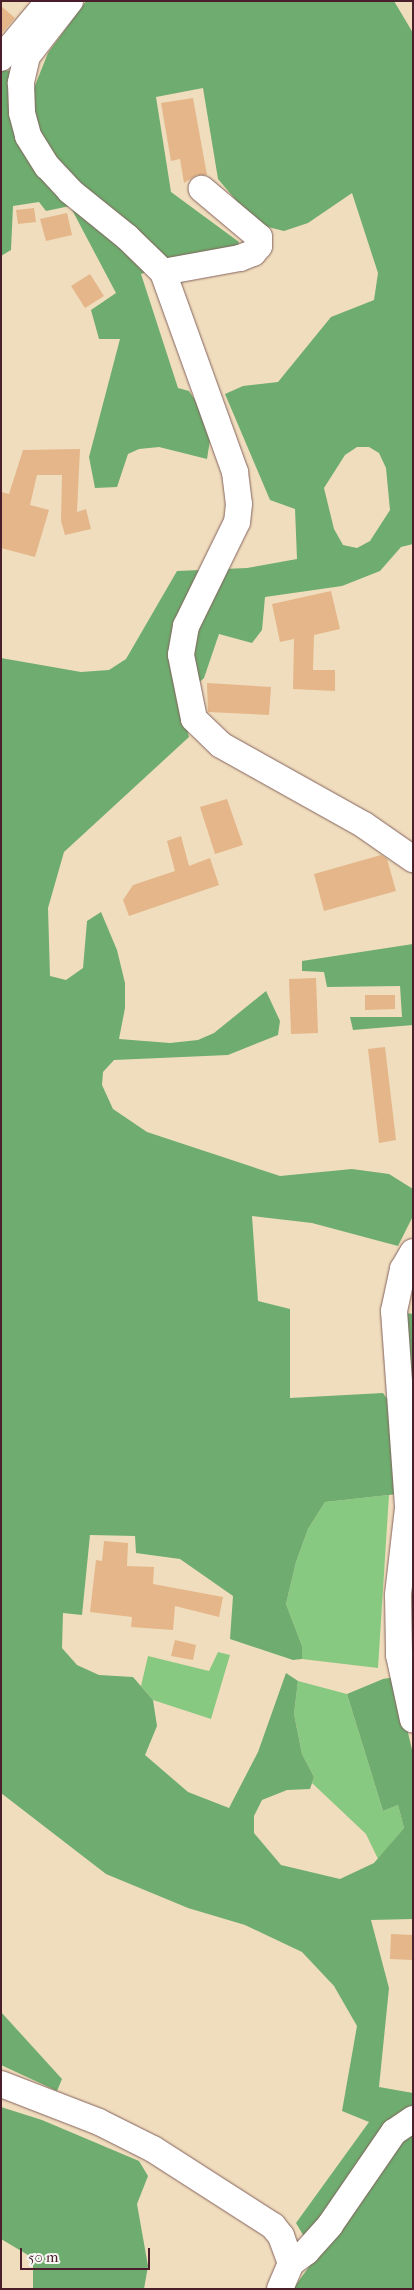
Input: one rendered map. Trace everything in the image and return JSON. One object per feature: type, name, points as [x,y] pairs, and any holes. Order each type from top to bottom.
[{"type":"street","points":[[1,58],[49,1]]},
{"type":"street","points":[[70,1],[27,56],[21,83],[22,113],[28,136],[47,166],[70,191],[134,243],[164,272],[235,472],[239,504],[237,522],[228,544],[186,626],[182,655],[194,719],[221,745],[364,825],[413,859]]},
{"type":"street","points":[[164,272],[240,258],[253,254],[259,246],[259,237],[202,189]]},
{"type":"street","points":[[413,1252],[403,1269],[394,1311],[406,1379],[408,1508],[398,1595],[399,1655],[413,1720]]},
{"type":"street","points":[[1,2084],[99,2122],[208,2181],[273,2226],[281,2236],[292,2263]]},
{"type":"street","points":[[280,2289],[292,2263],[306,2252],[330,2226],[394,2132],[413,2119]]},
{"type":"green space","points":[[86,1],[394,1],[413,33],[413,544],[401,547],[380,571],[342,586],[265,597],[262,630],[252,643],[219,634],[204,678],[180,700],[189,737],[64,852],[48,908],[50,976],[66,980],[83,968],[87,921],[101,912],[117,950],[125,983],[125,1008],[119,1039],[170,1043],[198,1040],[214,1033],[266,991],[280,1021],[278,1035],[228,1055],[114,1060],[103,1072],[102,1085],[113,1109],[147,1132],[280,1176],[352,1169],[389,1174],[413,1189],[413,1216],[398,1246],[312,1223],[252,1216],[258,1301],[290,1309],[290,1398],[383,1393],[395,1410],[398,1494],[325,1502],[308,1529],[296,1562],[286,1604],[302,1646],[302,1659],[293,1660],[230,1639],[233,1596],[180,1559],[136,1553],[135,1536],[90,1535],[82,1615],[63,1613],[62,1648],[77,1665],[99,1675],[133,1677],[153,1700],[157,1726],[145,1755],[188,1792],[229,1808],[258,1752],[286,1673],[298,1681],[294,1714],[302,1754],[314,1777],[310,1789],[287,1790],[262,1800],[254,1816],[254,1833],[281,1865],[340,1879],[374,1863],[404,1828],[398,1805],[383,1811],[347,1694],[383,1679],[395,1677],[413,1754],[413,1919],[371,1920],[389,1988],[379,2087],[413,2093],[413,2289],[293,2289],[316,2257],[296,2223],[369,2122],[342,2111],[357,2026],[334,1986],[302,1952],[245,1925],[188,1908],[106,1874],[1,1793],[1,658],[81,672],[109,670],[126,659],[177,571],[247,568],[297,559],[295,509],[270,500],[225,394],[243,386],[278,382],[331,317],[374,300],[378,273],[352,193],[308,223],[284,231],[256,224],[218,179],[203,88],[156,97],[171,192],[239,242],[235,254],[183,258],[141,274],[178,388],[189,391],[203,412],[210,440],[207,459],[159,447],[139,449],[128,454],[117,487],[95,488],[89,457],[120,339],[99,339],[91,310],[116,293],[70,206],[46,211],[39,202],[13,206],[11,250],[1,256],[1,70],[12,71],[30,98],[48,53]],"holes":[[[357,447],[369,447],[379,453],[386,468],[390,510],[370,541],[357,548],[343,545],[334,529],[324,488],[345,455]]]},
{"type":"green space","points":[[413,944],[413,1025],[353,1030],[350,1017],[402,1017],[400,986],[327,987],[324,972],[302,971],[302,961]]},
{"type":"green space","points":[[406,1313],[413,1314],[413,1421]]},
{"type":"green space","points":[[389,1495],[378,1668],[302,1659],[302,1646],[286,1604],[296,1562],[308,1529],[325,1502]]},
{"type":"green space","points":[[218,1652],[230,1655],[211,1719],[153,1700],[141,1686],[148,1656],[209,1671]]},
{"type":"green space","points":[[298,1681],[347,1694],[383,1811],[398,1805],[404,1828],[378,1859],[366,1834],[312,1783],[314,1777],[302,1754],[294,1714]]},
{"type":"green space","points":[[1,2012],[62,2079],[57,2091],[1,2065]]},
{"type":"green space","points":[[1,2107],[42,2120],[139,2161],[148,2176],[137,2204],[148,2266],[144,2289],[33,2289],[33,2258],[1,2239]]},
{"type":"building","points":[[1,6],[15,18],[1,34]]},
{"type":"building","points":[[193,98],[207,175],[197,175],[184,183],[180,159],[171,161],[161,103]]},
{"type":"building","points":[[34,208],[36,222],[18,224],[16,210]]},
{"type":"building","points":[[67,213],[72,235],[46,241],[40,219]]},
{"type":"building","points":[[90,274],[104,296],[85,308],[71,286]]},
{"type":"building","points":[[80,449],[77,512],[86,509],[91,529],[65,535],[61,521],[62,475],[37,475],[30,505],[49,510],[35,557],[1,548],[1,492],[9,494],[23,450]]},
{"type":"building","points":[[331,591],[340,629],[314,635],[313,670],[335,670],[335,691],[293,689],[294,639],[280,642],[272,604]]},
{"type":"building","points":[[207,683],[271,687],[269,715],[208,712]]},
{"type":"building","points":[[227,799],[243,845],[215,854],[200,807]]},
{"type":"building","points":[[181,836],[189,866],[210,858],[219,885],[129,916],[123,900],[133,885],[175,871],[167,841]]},
{"type":"building","points":[[381,855],[387,859],[396,891],[324,911],[314,874]]},
{"type":"building","points":[[316,978],[318,1033],[291,1034],[289,979]]},
{"type":"building","points":[[365,995],[395,995],[395,1009],[365,1010]]},
{"type":"building","points":[[385,1047],[396,1140],[379,1143],[368,1049]]},
{"type":"building","points":[[104,1541],[128,1543],[127,1566],[154,1567],[153,1584],[223,1597],[219,1617],[175,1606],[173,1630],[131,1627],[132,1617],[90,1612],[96,1560],[102,1561]]},
{"type":"building","points":[[175,1640],[196,1645],[193,1660],[171,1656]]},
{"type":"building","points":[[391,1934],[413,1935],[413,1960],[390,1959]]}]
